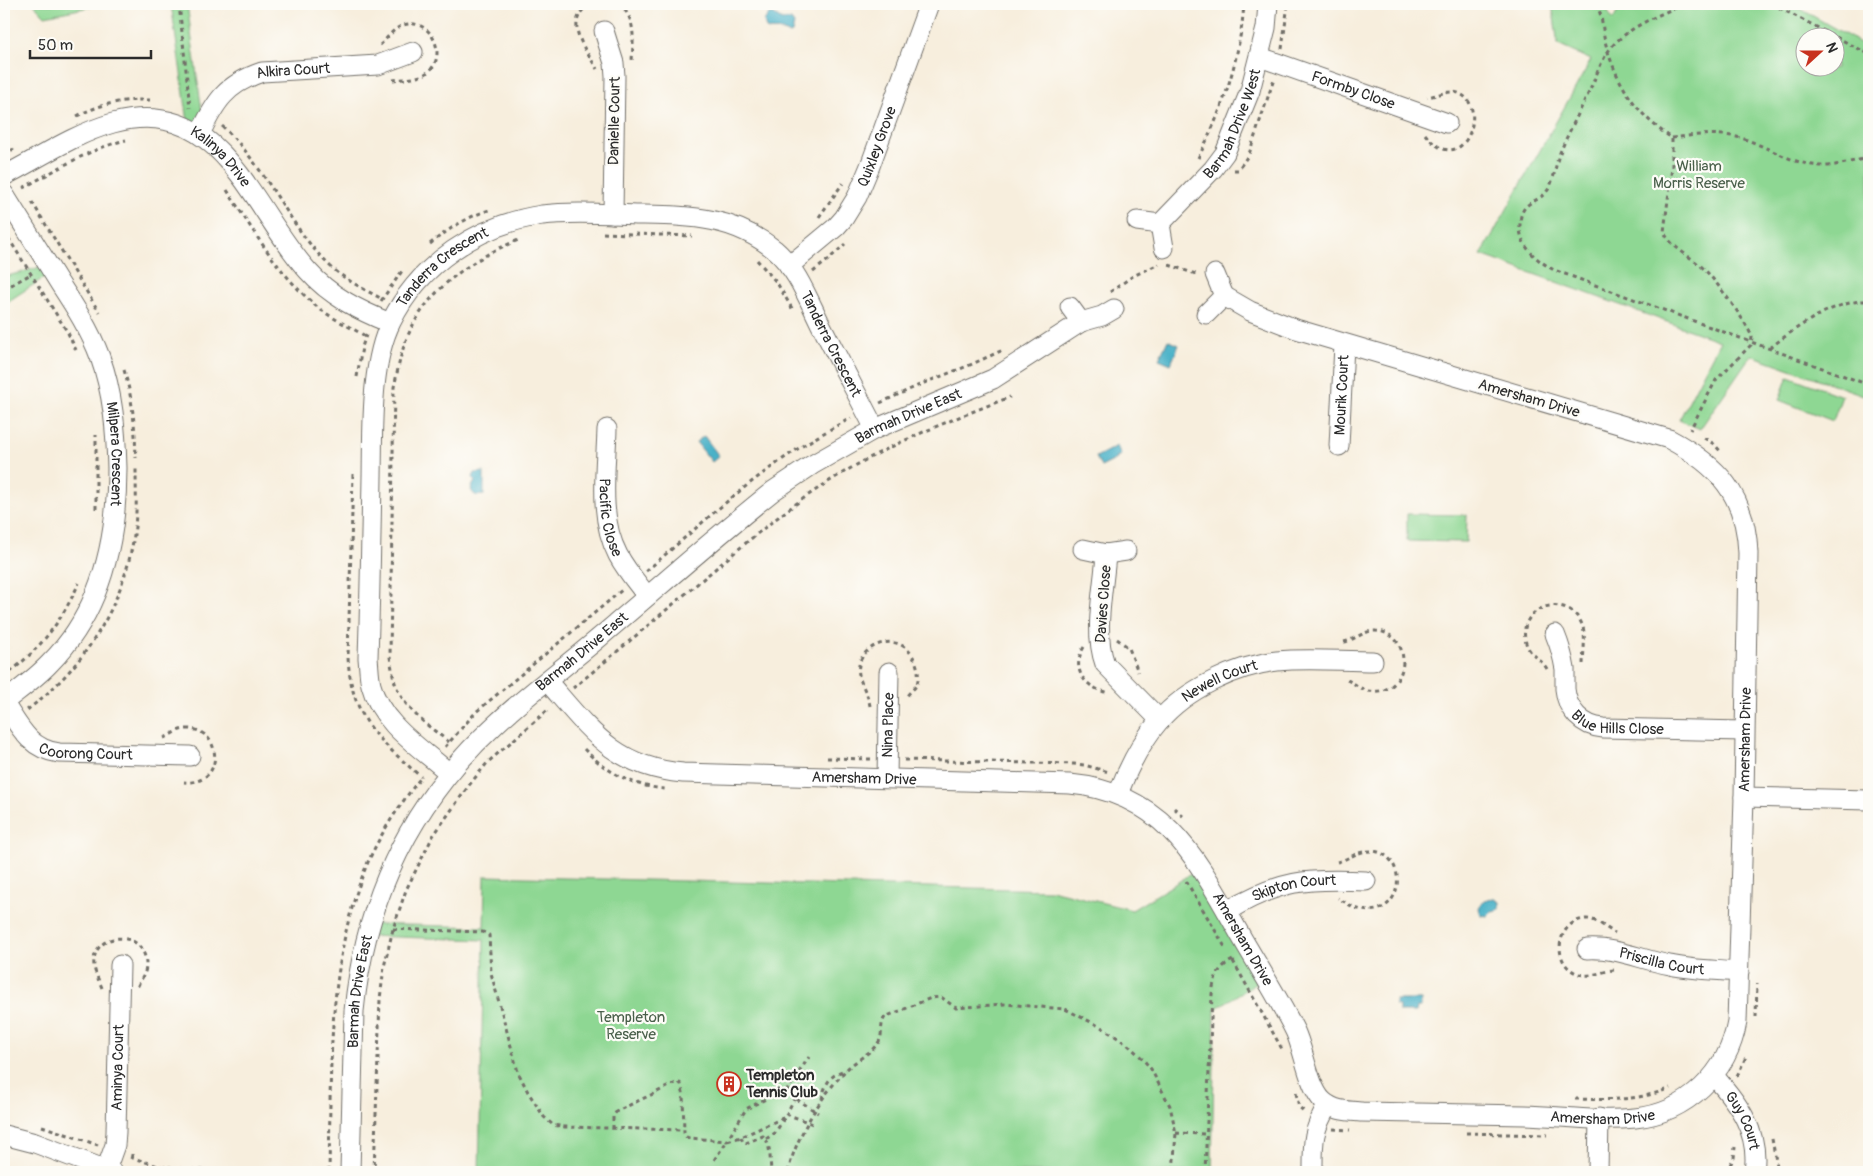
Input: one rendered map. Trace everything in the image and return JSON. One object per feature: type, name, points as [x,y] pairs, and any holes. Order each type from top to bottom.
[{"type":"street","name":"Quixley Grove","points":[[789,266],[836,227],[857,197],[930,4]]},
{"type":"street","name":"Barmah Drive West","points":[[1160,224],[1219,163],[1235,130],[1250,91],[1266,28],[1268,4]]},
{"type":"street","name":"Danielle Court","points":[[604,31],[614,63],[615,76],[612,214]]},
{"type":"street","name":"Alkira Court","points":[[200,134],[217,102],[225,92],[248,77],[262,72],[378,65],[412,52]]},
{"type":"street","name":"Formby Close","points":[[1260,57],[1447,123]]},
{"type":"street","name":"Kalinya Drive","points":[[4,176],[82,135],[113,123],[129,120],[158,120],[185,127],[200,134],[213,144],[234,166],[294,255],[309,273],[339,298],[390,323]]},
{"type":"street","name":"Milpera Crescent","points":[[4,194],[79,314],[100,355],[112,398],[117,454],[116,498],[111,544],[106,567],[92,601],[74,634],[51,662],[4,702]]},
{"type":"street","name":"Tanderra Crescent","points":[[449,774],[392,723],[377,702],[371,686],[368,651],[374,406],[379,362],[390,323],[408,295],[429,270],[444,257],[475,236],[508,224],[544,215],[686,216],[719,221],[746,231],[776,251],[789,266],[803,289],[875,430]]},
{"type":"street","points":[[1137,221],[1160,224],[1163,255]]},
{"type":"street","points":[[1206,314],[1224,296],[1215,274]]},
{"type":"street","name":"Amersham Drive","points":[[547,681],[601,740],[615,752],[654,769],[683,773],[887,777],[1070,784],[1103,789],[1118,794],[1144,808],[1181,839],[1201,868],[1294,1029],[1305,1056],[1314,1088],[1322,1100],[1328,1105],[1347,1112],[1634,1118],[1667,1110],[1695,1094],[1714,1076],[1728,1053],[1734,1036],[1739,972],[1748,539],[1734,496],[1716,470],[1687,448],[1661,436],[1344,344],[1268,319],[1224,296]]},
{"type":"street","points":[[1070,307],[1081,322]]},
{"type":"street","name":"Barmah Drive East","points":[[350,1172],[354,1011],[365,943],[378,900],[395,859],[416,820],[449,774],[496,723],[773,491],[820,461],[875,430],[910,413],[993,379],[1081,322],[1108,313]]},
{"type":"street","name":"Mourik Court","points":[[1338,446],[1344,344]]},
{"type":"street","name":"Pacific Close","points":[[607,429],[605,502],[608,530],[622,563],[648,596]]},
{"type":"street","name":"Davies Close","points":[[1083,549],[1106,554],[1126,551]]},
{"type":"street","name":"Davies Close","points":[[1106,554],[1099,628],[1104,664],[1160,720]]},
{"type":"street","name":"Blue Hills Close","points":[[1555,634],[1563,658],[1567,698],[1570,707],[1583,721],[1604,728],[1744,731]]},
{"type":"street","name":"Newell Court","points":[[1118,794],[1135,756],[1160,720],[1201,688],[1245,668],[1277,661],[1373,662]]},
{"type":"street","name":"Nina Place","points":[[887,777],[889,672]]},
{"type":"street","name":"Coorong Court","points":[[4,702],[30,740],[44,750],[59,753],[190,756]]},
{"type":"street","points":[[1744,797],[1869,800]]},
{"type":"street","name":"Skipton Court","points":[[1226,911],[1262,892],[1284,885],[1318,879],[1366,881]]},
{"type":"street","name":"Priscilla Court","points":[[1587,950],[1607,949],[1689,969],[1739,972]]},
{"type":"street","name":"Aminya Court","points":[[109,1171],[116,1132],[120,964]]},
{"type":"street","name":"Guy Court","points":[[1714,1076],[1736,1103],[1750,1128],[1755,1150],[1754,1172]]},
{"type":"street","points":[[1312,1172],[1314,1133],[1318,1121],[1328,1105]]},
{"type":"street","points":[[1598,1172],[1599,1118]]},
{"type":"street","points":[[4,1136],[35,1144],[109,1171]]},
{"type":"path","points":[[179,4],[190,108]]},
{"type":"path","points":[[589,4],[581,10],[577,18],[576,27],[582,45],[597,70],[598,78]]},
{"type":"path","points":[[1196,162],[1218,116],[1231,79],[1241,31],[1244,4]]},
{"type":"path","points":[[1281,54],[1288,18],[1288,4]]},
{"type":"path","points":[[1596,4],[1602,16],[1604,38],[1624,89],[1634,104],[1658,129],[1672,138],[1715,134],[1728,135],[1800,162],[1823,166],[1860,160],[1869,161]]},
{"type":"path","points":[[1684,4],[1642,22],[1622,36],[1609,51],[1559,156],[1554,178],[1548,190],[1530,202],[1521,214],[1520,230],[1526,248],[1554,270],[1869,385]]},
{"type":"path","points":[[1772,4],[1869,54]]},
{"type":"path","points":[[1231,169],[1238,170],[1249,154],[1258,133],[1276,72]]},
{"type":"path","points":[[216,122],[236,139],[253,160],[324,260],[340,275],[382,299]]},
{"type":"path","points":[[1672,138],[1672,167],[1664,232],[1668,240],[1705,270],[1751,334],[1752,341],[1749,348],[1714,384],[1690,430]]},
{"type":"path","points":[[23,188],[97,149],[133,139]]},
{"type":"path","points":[[816,220],[826,209],[845,179]]},
{"type":"path","points":[[224,185],[262,244],[293,284],[327,314],[365,336]]},
{"type":"path","points":[[4,231],[68,333],[79,356]]},
{"type":"path","points":[[597,232],[696,237]]},
{"type":"path","points":[[449,742],[416,714],[404,701],[396,688],[390,657],[394,387],[403,349],[412,328],[425,306],[436,293],[460,271],[480,257],[522,239]]},
{"type":"path","points":[[750,255],[778,282],[796,317]]},
{"type":"path","points":[[1108,313],[1102,300],[1108,293],[1163,255]]},
{"type":"path","points":[[4,289],[31,274]]},
{"type":"path","points":[[1770,349],[1803,324],[1827,311],[1857,301],[1869,301]]},
{"type":"path","points":[[875,406],[924,382],[970,366],[1008,348]]},
{"type":"path","points":[[571,690],[741,546],[816,489],[845,471],[907,439],[1010,397]]},
{"type":"path","points":[[844,411],[849,420]]},
{"type":"path","points":[[1684,427],[1714,444],[1726,457]]},
{"type":"path","points":[[96,432],[96,516]]},
{"type":"path","points":[[4,676],[38,647],[64,615],[81,579]]},
{"type":"path","points":[[445,747],[476,712],[627,586]]},
{"type":"path","points":[[1549,675],[1543,662],[1532,654],[1528,647],[1524,629],[1527,620],[1533,613],[1550,606],[1559,606],[1573,612],[1582,626],[1584,635],[1582,672]]},
{"type":"path","points":[[1337,643],[1346,642],[1366,633],[1384,632],[1397,642],[1403,660],[1403,669],[1398,678],[1384,689],[1366,690],[1340,677]]},
{"type":"path","points":[[1114,638],[1123,642],[1129,648],[1136,669],[1142,677]]},
{"type":"path","points":[[576,686],[581,692]]},
{"type":"path","points":[[374,1172],[380,999],[384,967],[393,929],[406,890],[419,862],[450,811],[488,762],[554,705]]},
{"type":"path","points":[[548,710],[554,716]]},
{"type":"path","points":[[583,748],[609,770],[633,783],[670,790]]},
{"type":"path","points":[[819,758],[876,759]]},
{"type":"path","points":[[1109,772],[1113,764]]},
{"type":"path","points":[[1183,875],[1228,951]]},
{"type":"path","points":[[393,929],[483,932],[489,935],[491,973],[518,1072],[544,1117],[554,1125],[565,1128],[684,1130]]},
{"type":"path","points":[[1205,1172],[1212,994],[1215,978],[1226,964],[1233,960],[1283,1051]]},
{"type":"path","points":[[822,1100],[847,1070],[877,1044],[881,1036],[885,1017],[936,997],[945,998],[956,1008],[1004,1004],[1065,1009],[1101,1026],[1127,1044],[1151,1068],[1165,1094],[1174,1119],[1176,1133],[1173,1172]]},
{"type":"path","points":[[786,1092],[808,1056]]},
{"type":"path","points":[[788,1172],[796,1147],[808,1122],[822,1100],[826,1084],[836,1074],[847,1070]]},
{"type":"path","points":[[613,1128],[613,1116],[617,1111],[678,1082],[681,1084],[683,1092],[684,1135],[689,1138],[728,1140],[741,1137],[786,1115],[813,1124]]},
{"type":"path","points":[[1567,1099],[1610,1100],[1630,1098],[1648,1095],[1677,1084]]},
{"type":"path","points":[[1295,1086],[1299,1107],[1308,1115]]},
{"type":"path","points":[[714,1160],[750,1105],[780,1091],[795,1097],[816,1112]]},
{"type":"path","points":[[766,1139],[775,1133],[795,1097]]},
{"type":"path","points":[[774,1122],[779,1126]]},
{"type":"path","points":[[1176,1133],[1206,1134]]},
{"type":"path","points":[[741,1137],[743,1142],[746,1143],[763,1136],[766,1139]]},
{"type":"path","points":[[766,1139],[771,1172]]},
{"type":"path","points":[[1726,1172],[1734,1158],[1735,1144]]},
{"type":"path","points":[[122,1155],[158,1166],[220,1172]]},
{"type":"green space","points":[[34,4],[105,4],[45,16]]},
{"type":"green space","points":[[171,4],[187,4],[204,126],[189,129]]},
{"type":"green space","name":"William Morris Reserve","points":[[1552,4],[1603,4],[1613,20],[1622,4],[1792,4],[1834,28],[1796,28],[1796,78],[1846,78],[1846,35],[1869,48],[1869,397],[1751,355],[1700,429],[1679,420],[1720,341],[1481,255],[1591,60],[1558,45]]},
{"type":"green space","points":[[48,265],[53,272],[4,304],[4,277]]},
{"type":"green space","points":[[1788,376],[1842,396],[1833,421],[1779,400]]},
{"type":"green space","points":[[1407,514],[1467,515],[1466,542],[1407,541]]},
{"type":"green space","name":"Templeton Reserve","points":[[1201,868],[1264,978],[1215,1009],[1212,1172],[479,1172],[484,940],[367,936],[370,924],[484,927],[485,876],[1051,890],[1132,910]]},
{"type":"water","points":[[773,14],[782,20],[791,20],[794,24],[792,33],[766,29],[764,21],[768,15]]},
{"type":"water","points":[[1168,340],[1179,345],[1171,364],[1159,359]]},
{"type":"water","points":[[704,436],[719,456],[712,462],[696,442]]},
{"type":"water","points":[[1117,446],[1121,455],[1101,467],[1096,457]]},
{"type":"water","points":[[484,472],[484,495],[476,495],[471,489],[475,481],[473,477],[475,473]]},
{"type":"water","points":[[1495,899],[1500,902],[1500,909],[1492,911],[1487,916],[1481,915],[1479,908],[1482,904],[1488,900]]},
{"type":"water","points":[[1396,1000],[1421,1000],[1421,1007],[1417,1007],[1416,1012],[1399,1012],[1399,1006],[1395,1005]]},
{"type":"place","name":"Templeton Tennis Club","points":[[729,1084]]}]
